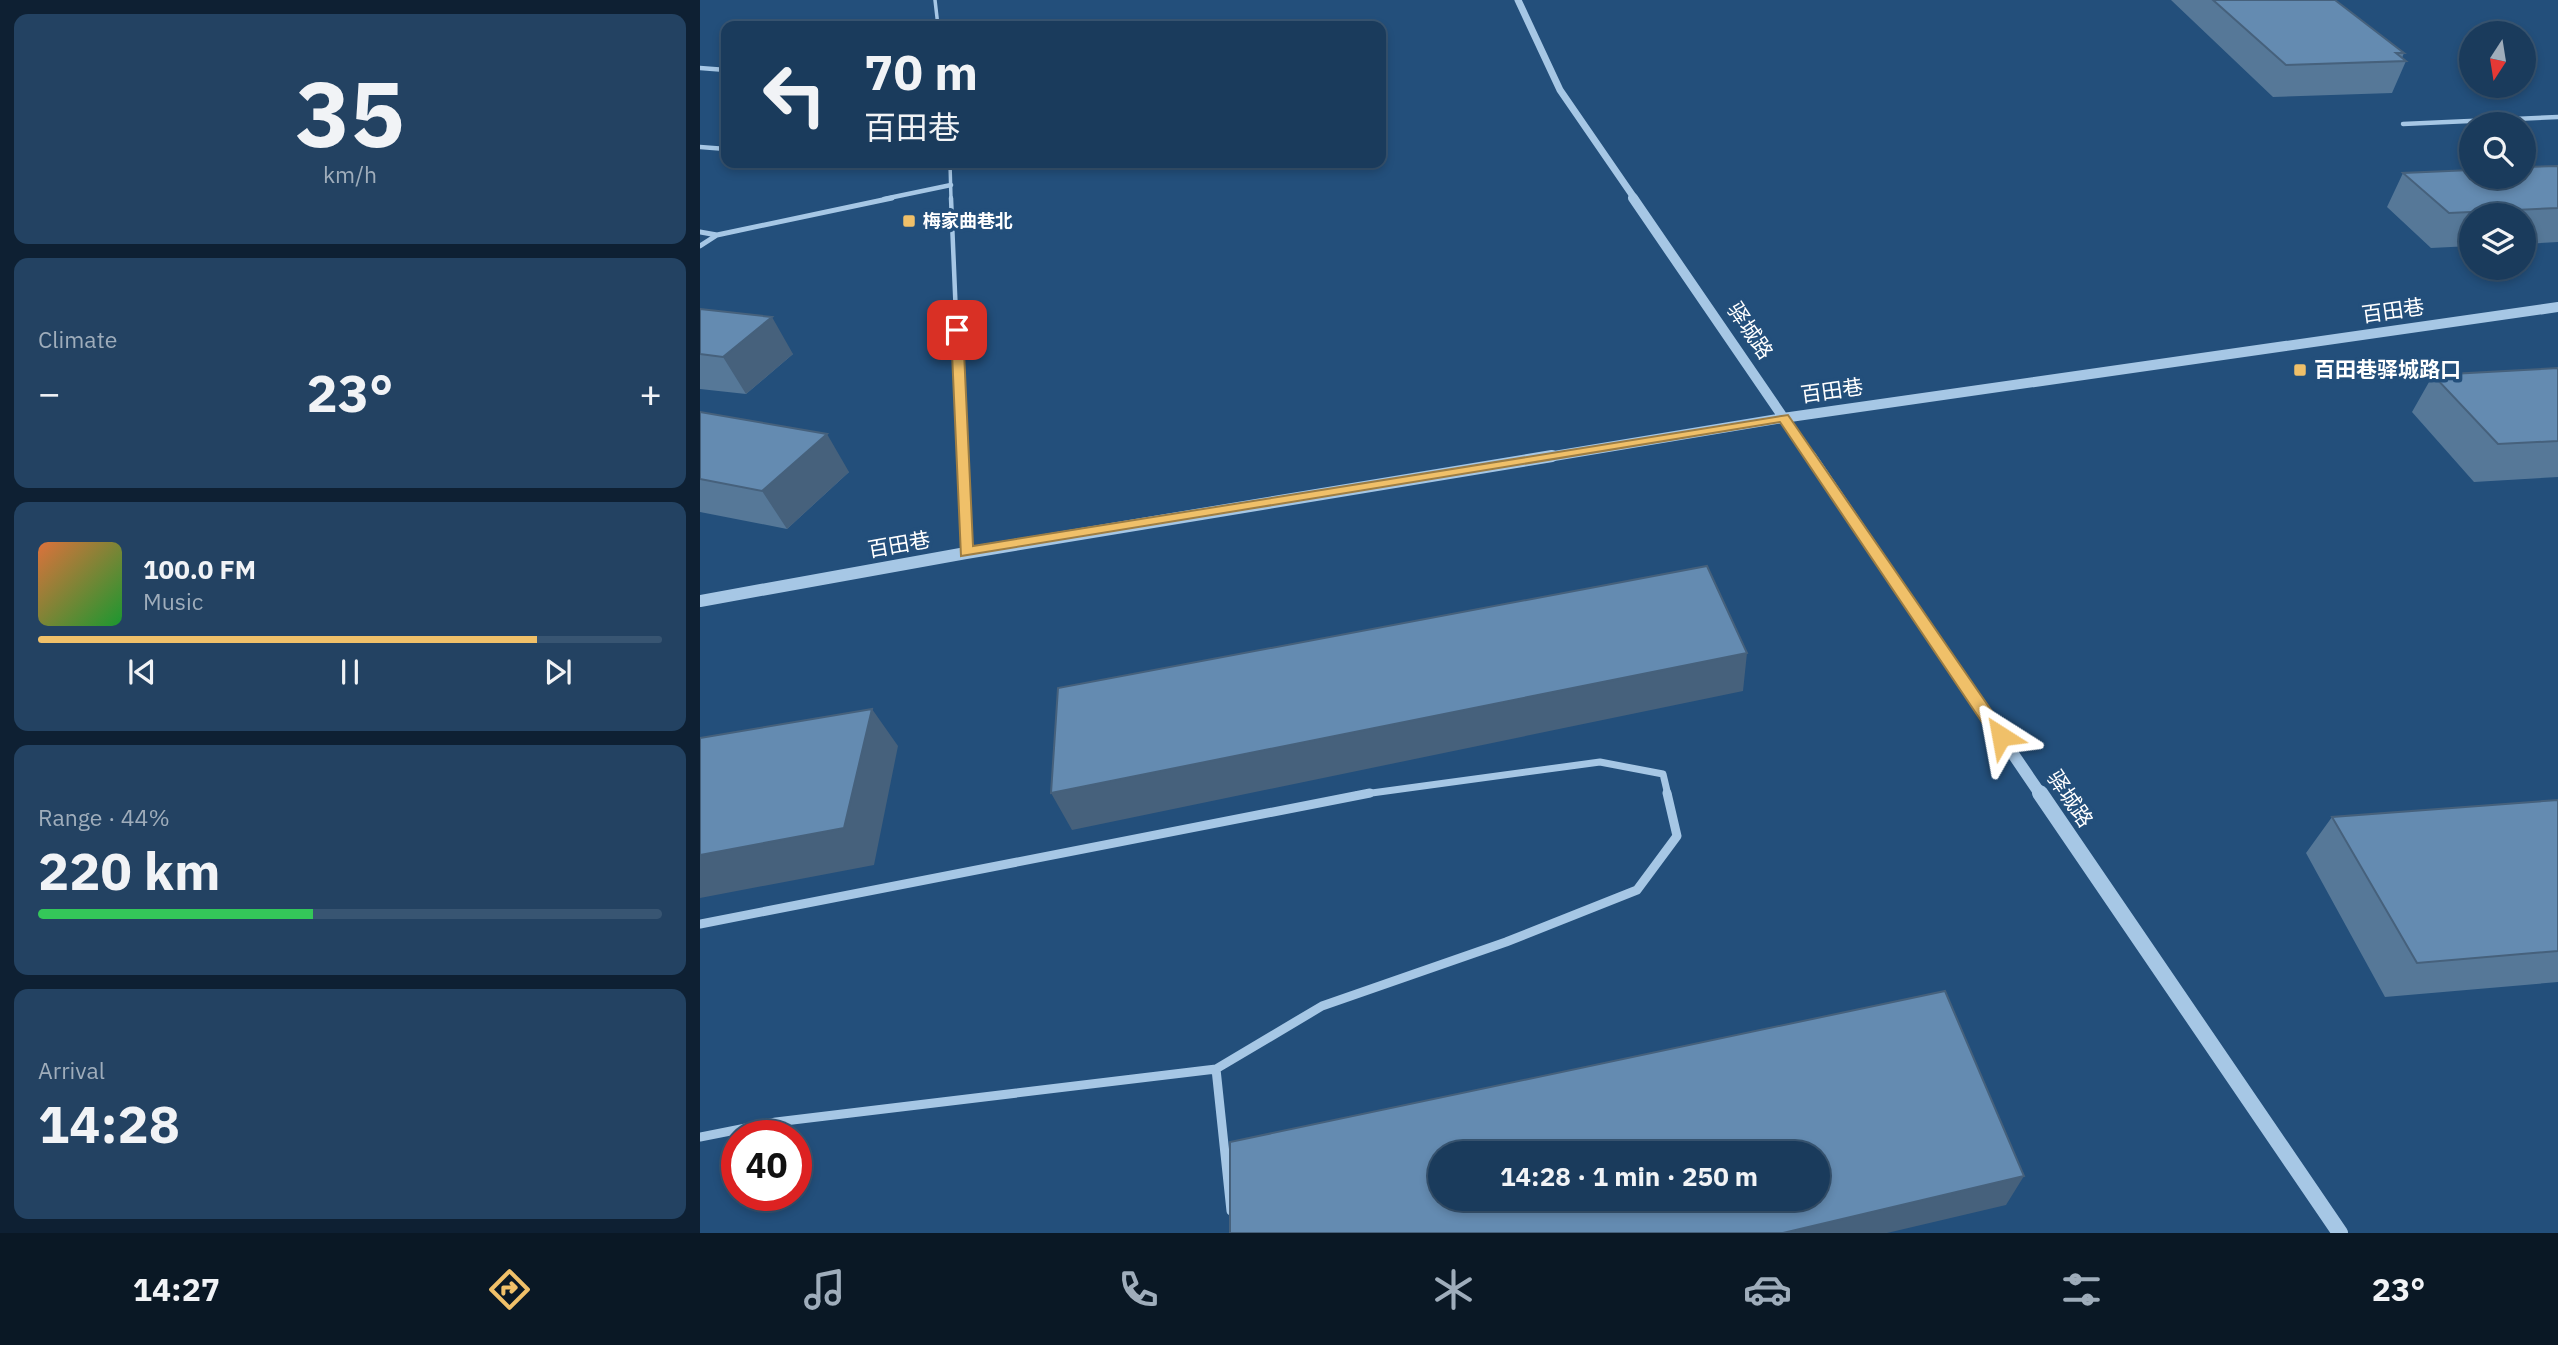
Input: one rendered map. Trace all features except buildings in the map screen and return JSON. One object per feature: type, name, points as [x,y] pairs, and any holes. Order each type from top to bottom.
[{"type":"street","name":"驿城路","points":[[1518,0],[1560,90],[2340,1233]]},
{"type":"street","points":[[700,68],[721,70]]},
{"type":"street","points":[[2403,124],[2558,117]]},
{"type":"street","points":[[700,147],[721,149]]},
{"type":"street","points":[[700,246],[717,235],[951,185]]},
{"type":"street","points":[[700,232],[717,235]]},
{"type":"street","name":"百田巷","points":[[700,601],[966,553],[1783,418],[2558,306]]},
{"type":"street","points":[[700,924],[1333,798],[1600,762],[1663,774],[1677,836],[1637,890],[1506,943],[1322,1006],[1216,1069],[776,1122],[700,1137]]},
{"type":"street","points":[[1216,1069],[1232,1219]]},
{"type":"lane","points":[[935,0],[937,21]]},
{"type":"lane","points":[[950,168],[966,553]]},
{"type":"place","name":"梅家曲巷北","points":[[909,221]]},
{"type":"place","name":"百田巷驿城路口","points":[[2300,370]]},
{"type":"route","points":[[957,330],[966,553],[1783,418],[2001,736]]}]
